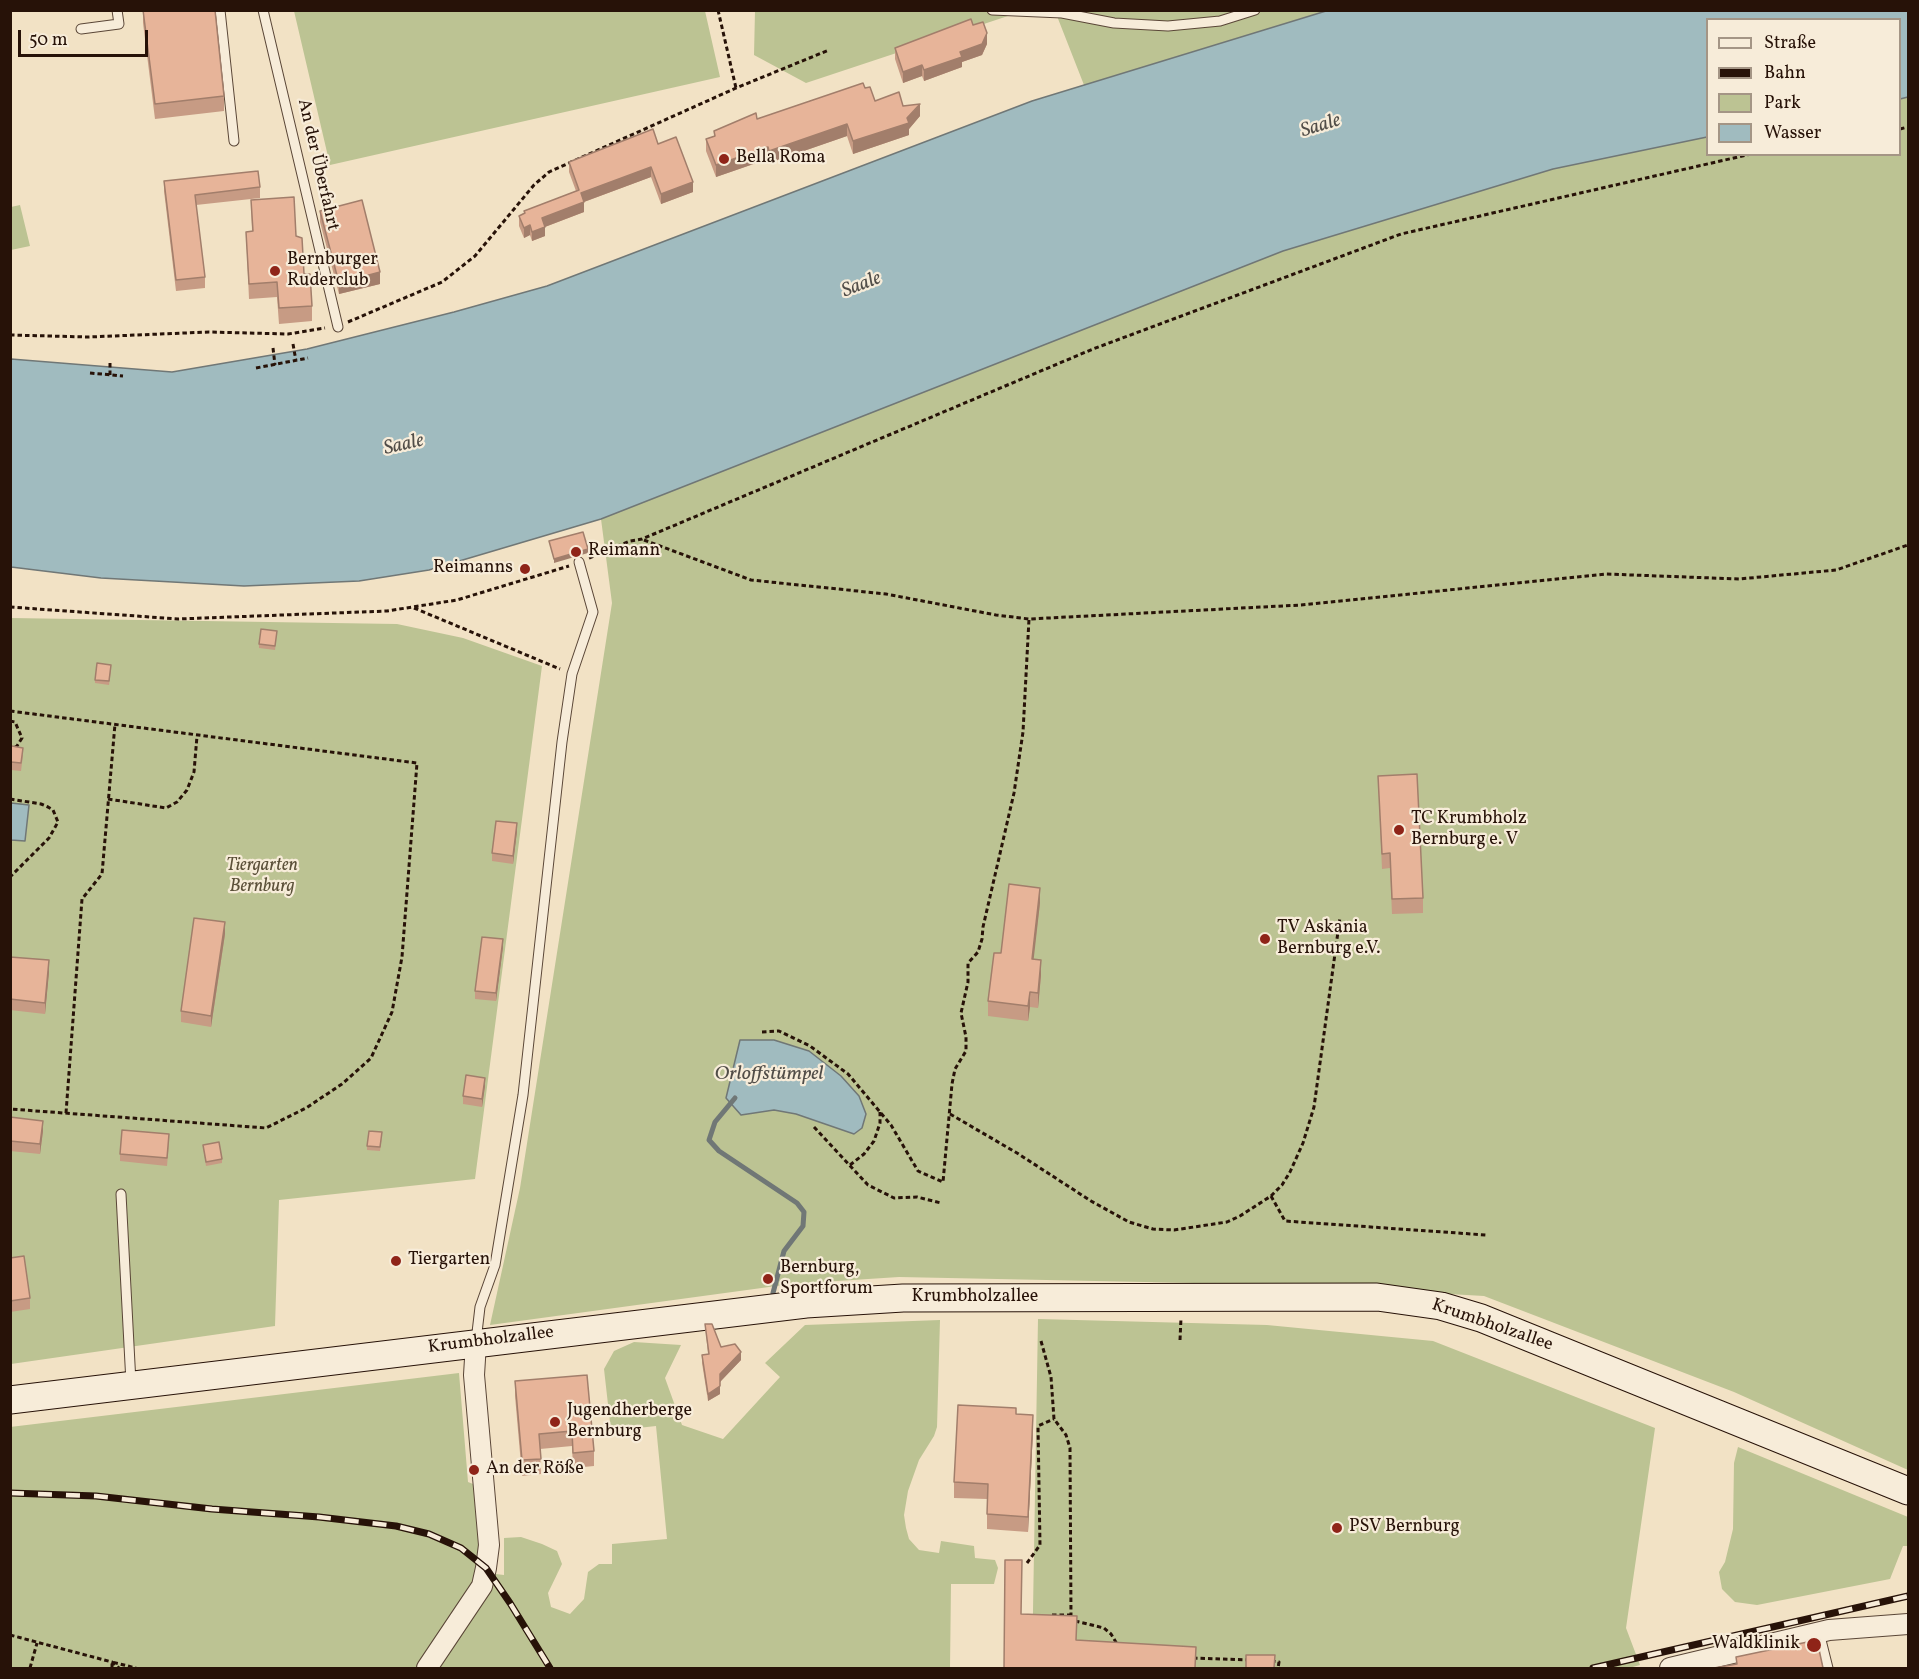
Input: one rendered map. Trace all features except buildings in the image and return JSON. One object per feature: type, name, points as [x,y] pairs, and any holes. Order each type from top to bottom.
[{"type":"street","name":"Krumbholzallee","points":[[10,1401],[774,1307],[881,1299],[1335,1296],[1400,1299],[1441,1306],[1506,1327],[1908,1491]]},
{"type":"street","points":[[427,1668],[482,1586],[486,1568],[489,1545],[474,1375],[476,1343]]},
{"type":"street","points":[[1670,1668],[1819,1632],[1908,1624]]},
{"type":"lane","points":[[81,29],[119,24],[117,10]]},
{"type":"lane","points":[[220,10],[234,141]]},
{"type":"lane","name":"An der Überfahrt","points":[[263,10],[338,327]]},
{"type":"lane","points":[[992,10],[1062,13],[1114,23],[1168,26],[1220,21],[1255,10]]},
{"type":"lane","points":[[476,1343],[480,1307],[495,1265],[523,1095],[562,742],[572,674],[593,612],[579,562]]},
{"type":"lane","points":[[121,1194],[131,1385]]},
{"type":"lane","points":[[1819,1632],[1828,1668]]},
{"type":"path","points":[[718,10],[736,88]]},
{"type":"path","points":[[10,335],[88,337],[209,332],[288,334],[338,327],[442,282],[475,256],[534,185],[549,172],[736,88],[830,50]]},
{"type":"path","points":[[10,607],[178,619],[387,611],[457,600],[579,562],[630,541],[642,539],[1092,349],[1401,234],[1742,156]]},
{"type":"path","points":[[293,344],[296,361]]},
{"type":"path","points":[[273,348],[275,364]]},
{"type":"path","points":[[256,368],[308,358]]},
{"type":"path","points":[[110,363],[110,375]]},
{"type":"path","points":[[90,373],[123,376]]},
{"type":"path","points":[[642,539],[751,580],[886,594],[1029,619],[1301,605],[1606,574],[1739,579],[1836,570],[1908,545]]},
{"type":"path","points":[[412,608],[572,674]]},
{"type":"path","points":[[762,1032],[779,1031],[810,1046],[848,1074],[891,1125],[918,1172],[943,1182],[952,1084],[955,1069],[966,1051],[961,1012],[968,982],[968,963],[978,952],[982,939],[1014,793],[1023,732],[1029,619]]},
{"type":"path","points":[[10,711],[417,763],[402,957],[392,1012],[371,1058],[342,1084],[306,1108],[266,1128],[10,1109]]},
{"type":"path","points":[[10,721],[15,722],[22,738],[17,746],[10,750]]},
{"type":"path","points":[[66,1113],[82,899],[102,874],[115,724]]},
{"type":"path","points":[[108,799],[166,808],[177,802],[187,790],[194,772],[197,735]]},
{"type":"path","points":[[10,799],[48,807],[53,810],[58,822],[49,838],[10,877]]},
{"type":"path","points":[[950,1114],[1129,1222],[1153,1229],[1174,1230],[1227,1222],[1240,1216],[1271,1196],[1282,1185],[1294,1165],[1314,1107],[1340,917]]},
{"type":"path","points":[[850,1165],[864,1154],[874,1141],[880,1123],[880,1112]]},
{"type":"path","points":[[814,1127],[868,1185],[894,1198],[917,1197],[941,1203]]},
{"type":"path","points":[[1271,1196],[1285,1221],[1486,1235]]},
{"type":"path","points":[[1174,1317],[1181,1317],[1180,1340]]},
{"type":"path","points":[[1041,1341],[1052,1377],[1054,1419],[1066,1435],[1070,1448],[1071,1620],[1104,1628],[1111,1634],[1120,1651]]},
{"type":"path","points":[[1027,1563],[1040,1545],[1038,1426],[1054,1419]]},
{"type":"path","points":[[1049,1615],[1071,1615]]},
{"type":"path","points":[[10,1635],[136,1668]]},
{"type":"path","points":[[30,1668],[37,1642]]},
{"type":"path","points":[[1186,1658],[1256,1661]]},
{"type":"path","points":[[1267,1661],[1279,1662],[1278,1668]]},
{"type":"path","points":[[112,1662],[112,1668]]},
{"type":"path","points":[[112,1662],[119,1668]]},
{"type":"green space","points":[[294,11],[705,11],[720,77],[330,165]]},
{"type":"green space","points":[[755,11],[1023,11],[806,83],[754,55]]},
{"type":"green space","points":[[1055,11],[1326,11],[1084,85]]},
{"type":"green space","points":[[1908,97],[1908,1470],[1734,1392],[1484,1296],[1292,1285],[899,1277],[791,1284],[490,1325],[520,1188],[612,603],[601,519],[1283,251],[1553,169],[1706,137],[1706,156],[1901,156],[1901,99]]},
{"type":"green space","points":[[20,205],[30,246],[11,250],[11,207]]},
{"type":"green space","name":"Tiergarten Bernburg","points":[[11,618],[397,624],[463,638],[542,666],[475,1179],[279,1200],[275,1326],[11,1364]]},
{"type":"green space","name":"PSV Bernburg","points":[[1038,1319],[1267,1325],[1433,1341],[1655,1428],[1626,1628],[1640,1665],[1629,1668],[1032,1668]]},
{"type":"green space","points":[[940,1320],[937,1427],[919,1460],[908,1491],[904,1515],[906,1528],[909,1539],[919,1550],[939,1553],[941,1541],[974,1546],[975,1558],[995,1560],[998,1568],[994,1584],[951,1584],[950,1668],[11,1668],[10,1427],[459,1373],[468,1482],[473,1484],[476,1491],[481,1550],[478,1572],[504,1575],[504,1538],[521,1537],[542,1544],[557,1551],[562,1564],[548,1593],[551,1607],[570,1614],[584,1599],[588,1572],[599,1564],[612,1564],[612,1544],[667,1539],[656,1426],[611,1431],[604,1369],[614,1351],[634,1342],[681,1345],[665,1378],[682,1425],[723,1439],[780,1377],[765,1363],[805,1325]]},
{"type":"green space","points":[[1738,1447],[1908,1517],[1908,1546],[1903,1546],[1890,1579],[1757,1605],[1735,1602],[1722,1589],[1719,1572],[1725,1562],[1733,1529],[1734,1463]]},
{"type":"water","name":"Saale","points":[[1326,11],[1908,11],[1908,97],[1901,99],[1901,18],[1706,18],[1706,137],[1553,169],[1283,251],[601,519],[429,570],[359,581],[244,586],[101,578],[11,567],[11,359],[172,372],[307,349],[454,312],[547,286],[1032,101]]},
{"type":"water","points":[[11,803],[29,805],[25,841],[11,840]]},
{"type":"water","name":"Orloffstümpel","points":[[740,1040],[774,1040],[809,1051],[841,1076],[859,1096],[866,1114],[862,1128],[854,1134],[796,1114],[774,1110],[741,1115],[726,1098]]},
{"type":"waterway","points":[[735,1098],[715,1122],[709,1140],[719,1151],[797,1203],[804,1212],[803,1226],[784,1251],[773,1293]]},
{"type":"railway","points":[[10,1493],[96,1496],[212,1509],[319,1517],[396,1526],[429,1534],[461,1548],[486,1568],[550,1668]]},
{"type":"railway","points":[[1593,1668],[1908,1596]]},
{"type":"place","name":"Bella Roma","points":[[724,159]]},
{"type":"place","name":"Bernburger Ruderclub","points":[[275,271]]},
{"type":"place","name":"Reimann","points":[[576,552]]},
{"type":"place","name":"Reimanns","points":[[525,569]]},
{"type":"place","name":"TC Krumbholz Bernburg e. V","points":[[1399,830]]},
{"type":"place","name":"TV Askania Bernburg e.V.","points":[[1265,939]]},
{"type":"place","name":"Tiergarten","points":[[396,1261]]},
{"type":"place","name":"Bernburg, Sportforum","points":[[768,1279]]},
{"type":"place","name":"Jugendherberge Bernburg","points":[[555,1422]]},
{"type":"place","name":"An der Röße","points":[[474,1470]]},
{"type":"place","name":"PSV Bernburg","points":[[1337,1528]]},
{"type":"place","name":"Waldklinik","points":[[1814,1645]]}]
